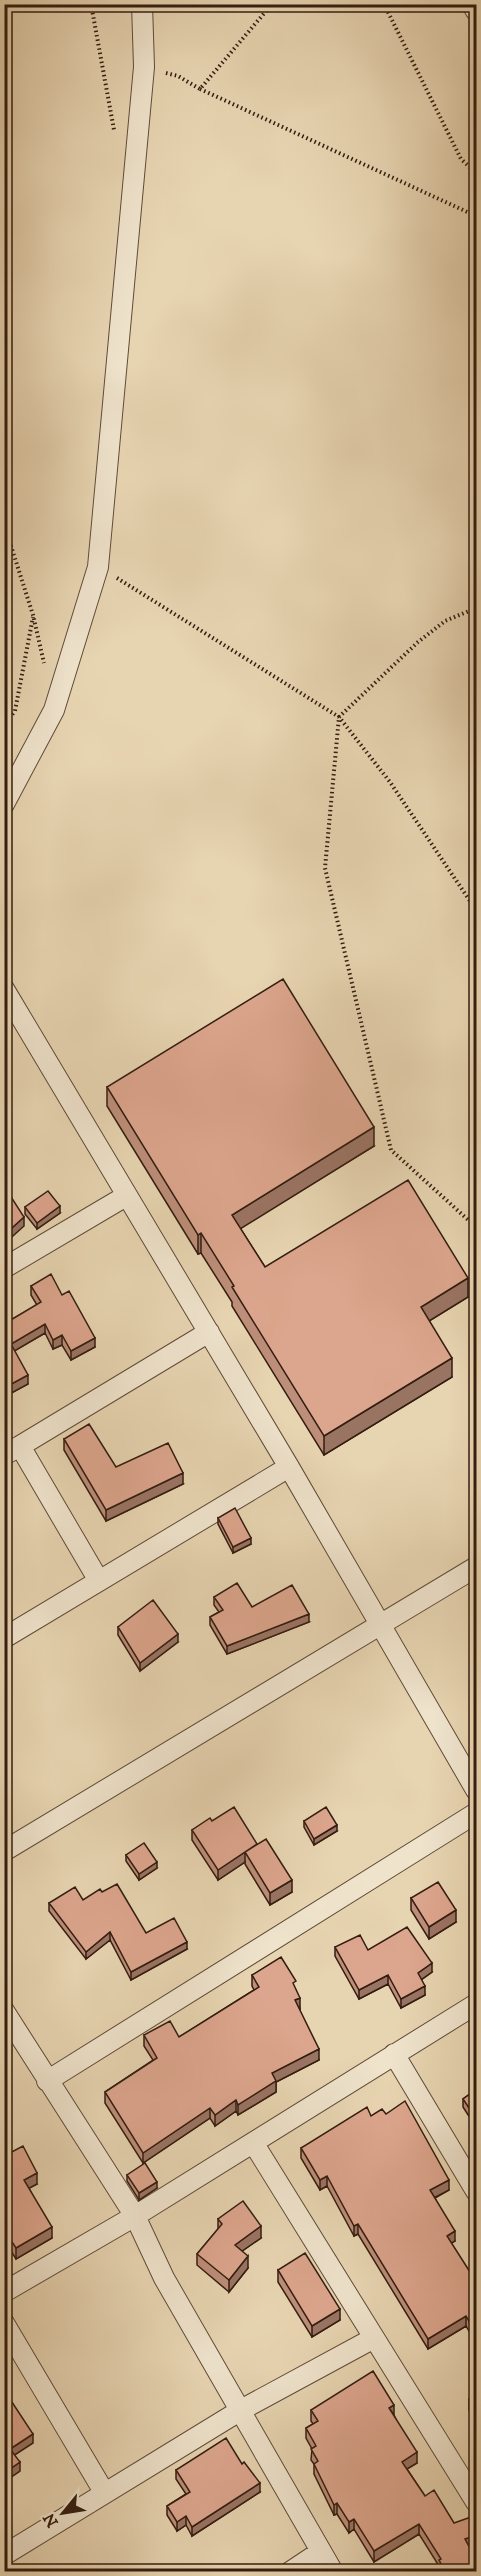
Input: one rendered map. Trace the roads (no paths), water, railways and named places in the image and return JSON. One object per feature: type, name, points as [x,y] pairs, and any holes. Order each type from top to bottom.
[{"type":"street","points":[[4,804],[54,710],[98,567],[144,67],[142,4]]},
{"type":"street","points":[[472,4],[477,11]]},
{"type":"street","points":[[4,989],[289,1467],[477,1790]]},
{"type":"street","points":[[4,1268],[126,1196]]},
{"type":"street","points":[[99,1581],[12,1451],[209,1332]]},
{"type":"street","points":[[4,1638],[289,1467]]},
{"type":"street","points":[[4,1851],[477,1567]]},
{"type":"street","points":[[47,2081],[477,1813]]},
{"type":"street","points":[[4,2292],[254,2144],[477,2004]]},
{"type":"street","points":[[4,2011],[135,2216],[164,2278],[333,2571]]},
{"type":"street","points":[[394,2054],[477,2191]]},
{"type":"street","points":[[254,2144],[477,2502]]},
{"type":"street","points":[[4,2323],[104,2492]]},
{"type":"street","points":[[4,2555],[241,2410],[374,2338]]},
{"type":"street","points":[[290,2571],[320,2552]]}]
